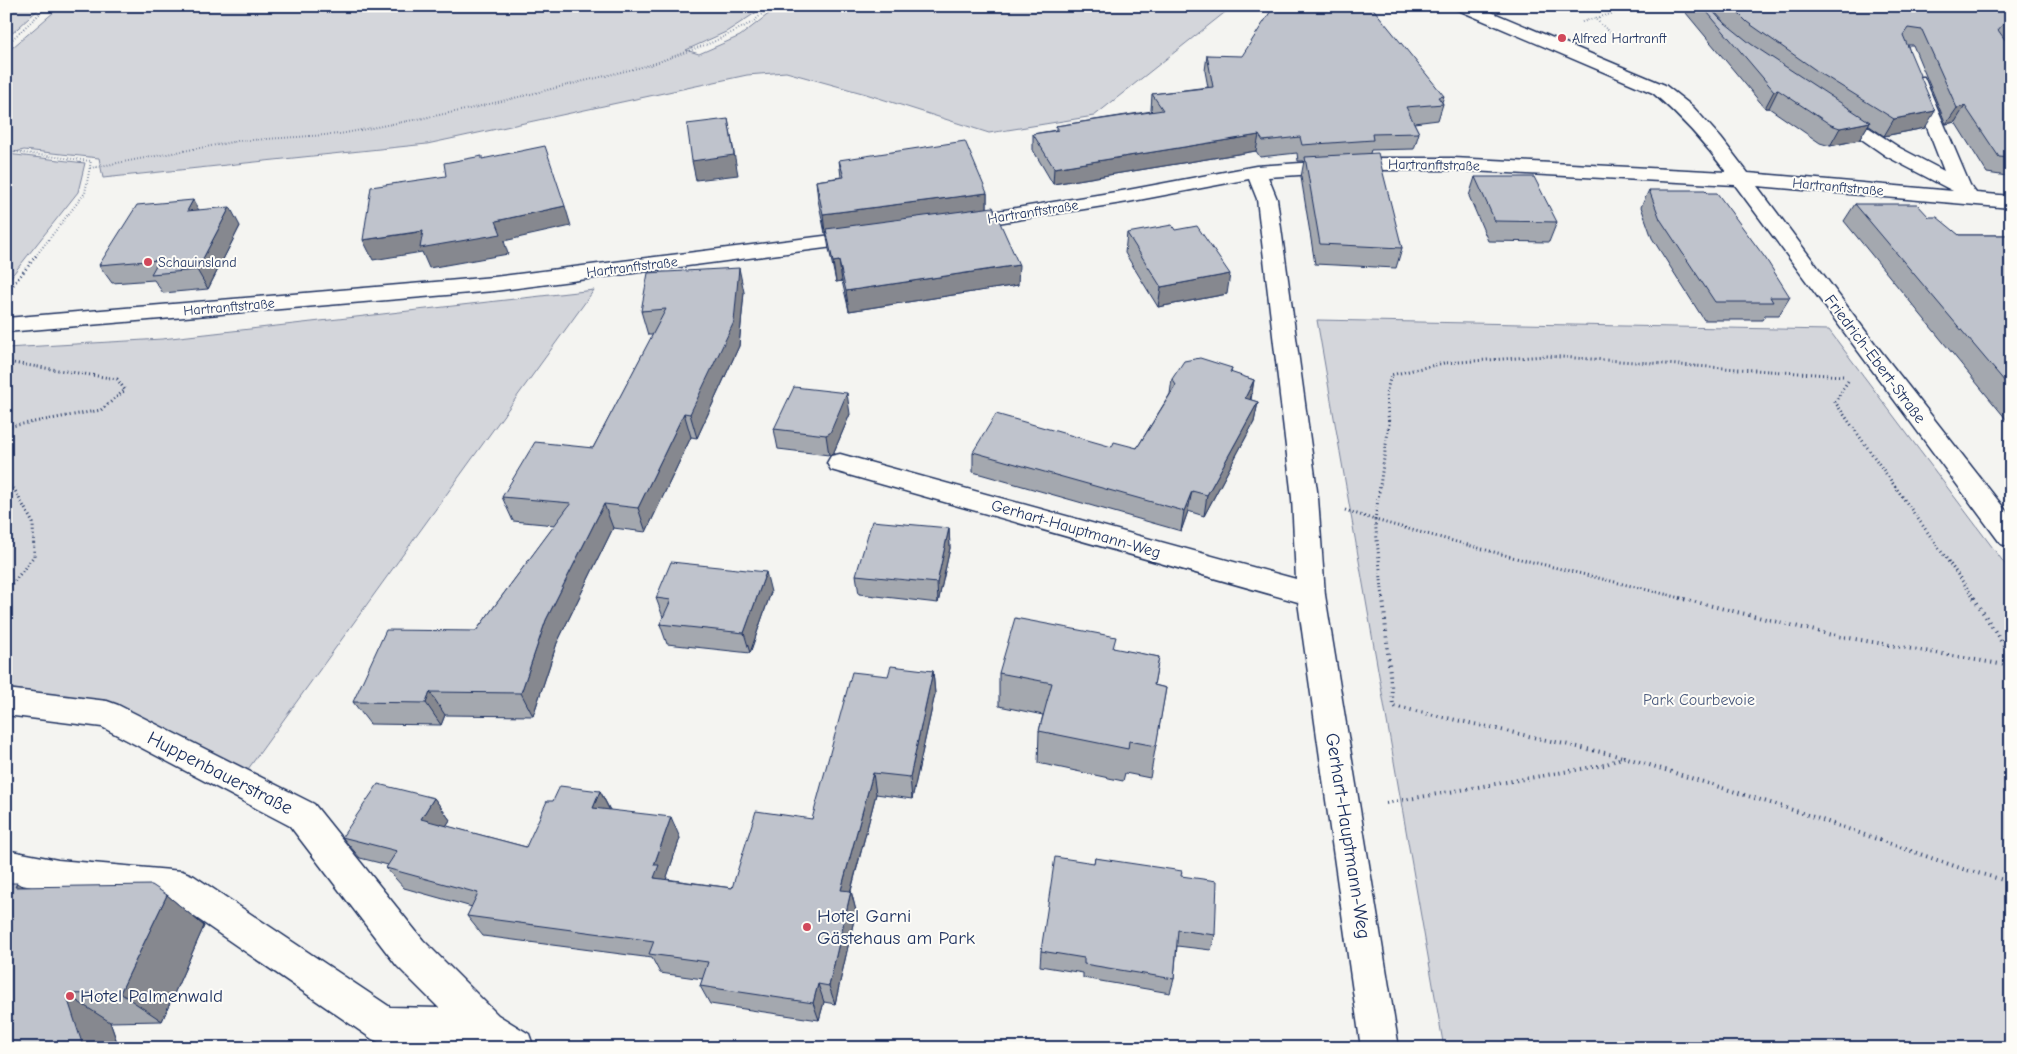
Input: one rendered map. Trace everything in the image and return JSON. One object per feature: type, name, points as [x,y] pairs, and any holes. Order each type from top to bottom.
[{"type":"street","name":"Friedrich-Ebert-Straße","points":[[1462,6],[1542,38],[1658,89],[1686,111],[1714,142],[1868,350],[2011,537]]},
{"type":"street","points":[[1912,68],[1966,192]]},
{"type":"street","name":"Hartranftstraße","points":[[1820,106],[1893,152],[1966,192]]},
{"type":"street","name":"Hartranftstraße","points":[[943,226],[1128,196],[1256,172],[1376,164],[1453,164],[1966,192],[2011,202]]},
{"type":"street","name":"Gerhart-Hauptmann-Weg","points":[[1256,172],[1267,199],[1305,498],[1311,595],[1380,1048]]},
{"type":"street","name":"Hartranftstraße","points":[[6,325],[494,284],[884,234]]},
{"type":"street","name":"Gerhart-Hauptmann-Weg","points":[[840,463],[1311,595]]},
{"type":"street","name":"Huppenbauerstraße","points":[[6,702],[107,714],[302,815],[410,953],[484,1028],[515,1048]]},
{"type":"street","points":[[6,866],[58,876],[182,888],[385,1026],[484,1028]]},
{"type":"path","points":[[6,45],[48,6]]},
{"type":"path","points":[[90,168],[238,141],[340,134],[465,110],[650,65],[721,38],[753,22],[771,6]]},
{"type":"path","points":[[1542,38],[1594,18],[1639,6]]},
{"type":"path","points":[[6,151],[91,161],[85,193],[6,294]]},
{"type":"path","points":[[2011,657],[1962,578],[1835,402],[1851,376],[1546,356],[1444,363],[1391,374],[1386,394],[1389,424],[1375,520],[1393,706],[1624,757],[1799,812],[1963,869],[2011,882]]},
{"type":"path","points":[[6,362],[117,379],[125,390],[101,410],[6,427]]},
{"type":"path","points":[[6,486],[13,487],[33,523],[34,556],[6,592]]},
{"type":"path","points":[[1305,498],[1375,520],[1516,558],[1832,635],[2011,666]]},
{"type":"path","points":[[1344,810],[1604,766],[1624,757]]},
{"type":"green space","points":[[6,6],[42,6],[6,39]]},
{"type":"green space","points":[[61,6],[766,6],[726,32],[686,50],[699,54],[740,36],[779,6],[1233,6],[1094,116],[989,133],[866,94],[786,72],[747,75],[427,144],[103,178],[99,158],[24,150],[7,154],[85,163],[78,192],[6,283],[6,53]]},
{"type":"green space","points":[[594,290],[243,776],[118,704],[6,688],[6,348],[162,339]]},
{"type":"green space","name":"Park Courbevoie","points":[[1317,320],[1829,330],[2011,572],[2011,1048],[1444,1048]]},
{"type":"building","points":[[1274,6],[1371,6],[1444,96],[1438,97],[1443,104],[1406,107],[1419,133],[1372,134],[1373,140],[1302,145],[1300,137],[1263,141],[1259,135],[1054,168],[1033,134],[1059,130],[1056,126],[1163,110],[1152,94],[1213,87],[1207,55],[1242,56]]},
{"type":"building","points":[[1702,6],[1708,6],[1720,19],[1751,44],[1870,122],[1840,128],[1831,125],[1778,90],[1774,91]]},
{"type":"building","points":[[1731,6],[2011,6],[2011,24],[2003,24],[1998,30],[2011,48],[2011,158],[1999,157],[1965,106],[1957,108],[1922,30],[1908,28],[1903,35],[1935,111],[1894,119],[1820,73],[1747,22]]},
{"type":"building","points":[[728,119],[734,155],[692,161],[687,124]]},
{"type":"building","points":[[965,141],[987,193],[823,214],[816,181],[844,177],[839,160]]},
{"type":"building","points":[[545,146],[565,206],[496,221],[501,234],[420,248],[423,231],[363,240],[371,187],[446,176],[444,163],[482,156],[482,159]]},
{"type":"building","points":[[1378,153],[1402,248],[1320,244],[1305,157]]},
{"type":"building","points":[[1475,177],[1534,177],[1557,222],[1495,221]]},
{"type":"building","points":[[1649,190],[1705,190],[1708,193],[1717,193],[1766,259],[1790,297],[1770,297],[1773,302],[1715,302],[1660,219]]},
{"type":"building","points":[[193,200],[187,211],[230,207],[197,270],[151,274],[159,260],[99,265],[137,205]]},
{"type":"building","points":[[1855,204],[1917,204],[1929,217],[1937,217],[1959,235],[2011,235],[2011,389]]},
{"type":"building","points":[[993,207],[1019,265],[846,291],[839,261],[833,262],[826,229]]},
{"type":"building","points":[[1172,225],[1175,230],[1197,226],[1230,274],[1161,287],[1127,233]]},
{"type":"building","points":[[739,268],[734,322],[690,414],[684,413],[638,508],[604,504],[546,620],[521,693],[430,692],[426,703],[353,702],[386,630],[476,631],[571,503],[502,497],[535,442],[593,448],[666,309],[641,311],[648,273]]},
{"type":"building","points":[[1200,358],[1232,368],[1230,372],[1254,380],[1245,398],[1258,402],[1207,495],[1192,491],[1184,511],[973,452],[996,414],[1112,447],[1114,442],[1137,448],[1176,385],[1172,379],[1184,361]]},
{"type":"building","points":[[794,387],[847,393],[830,433],[826,435],[774,429]]},
{"type":"building","points":[[872,521],[949,528],[937,583],[856,575]]},
{"type":"building","points":[[671,562],[766,572],[744,633],[660,624],[671,600],[656,598]]},
{"type":"building","points":[[1015,618],[1116,637],[1113,648],[1159,657],[1154,685],[1166,688],[1156,746],[1129,741],[1128,749],[1039,731],[1052,683],[999,673]]},
{"type":"building","points":[[891,666],[933,671],[910,777],[873,773],[841,890],[851,891],[829,986],[818,984],[813,1003],[700,986],[708,962],[649,954],[654,941],[467,916],[478,893],[386,868],[397,851],[342,837],[378,784],[434,798],[421,819],[526,847],[547,801],[553,801],[560,786],[600,791],[593,808],[671,817],[654,865],[659,865],[654,878],[732,888],[756,811],[812,819],[852,672],[888,676]]},
{"type":"building","points":[[1055,857],[1094,863],[1095,858],[1182,871],[1181,876],[1217,881],[1215,935],[1178,930],[1174,979],[1084,964],[1084,958],[1041,951]]},
{"type":"building","name":"Hotel Palmenwald","points":[[6,883],[17,883],[15,887],[152,885],[167,895],[120,993],[66,994],[82,1043],[79,1048],[6,1048]]},
{"type":"place","name":"Alfred Hartranft","points":[[1562,38]]},
{"type":"place","name":"Schauinsland","points":[[148,262]]},
{"type":"place","name":"Hotel Garni Gästehaus am Park","points":[[807,927]]},
{"type":"place","name":"Hotel Palmenwald","points":[[70,996]]}]
